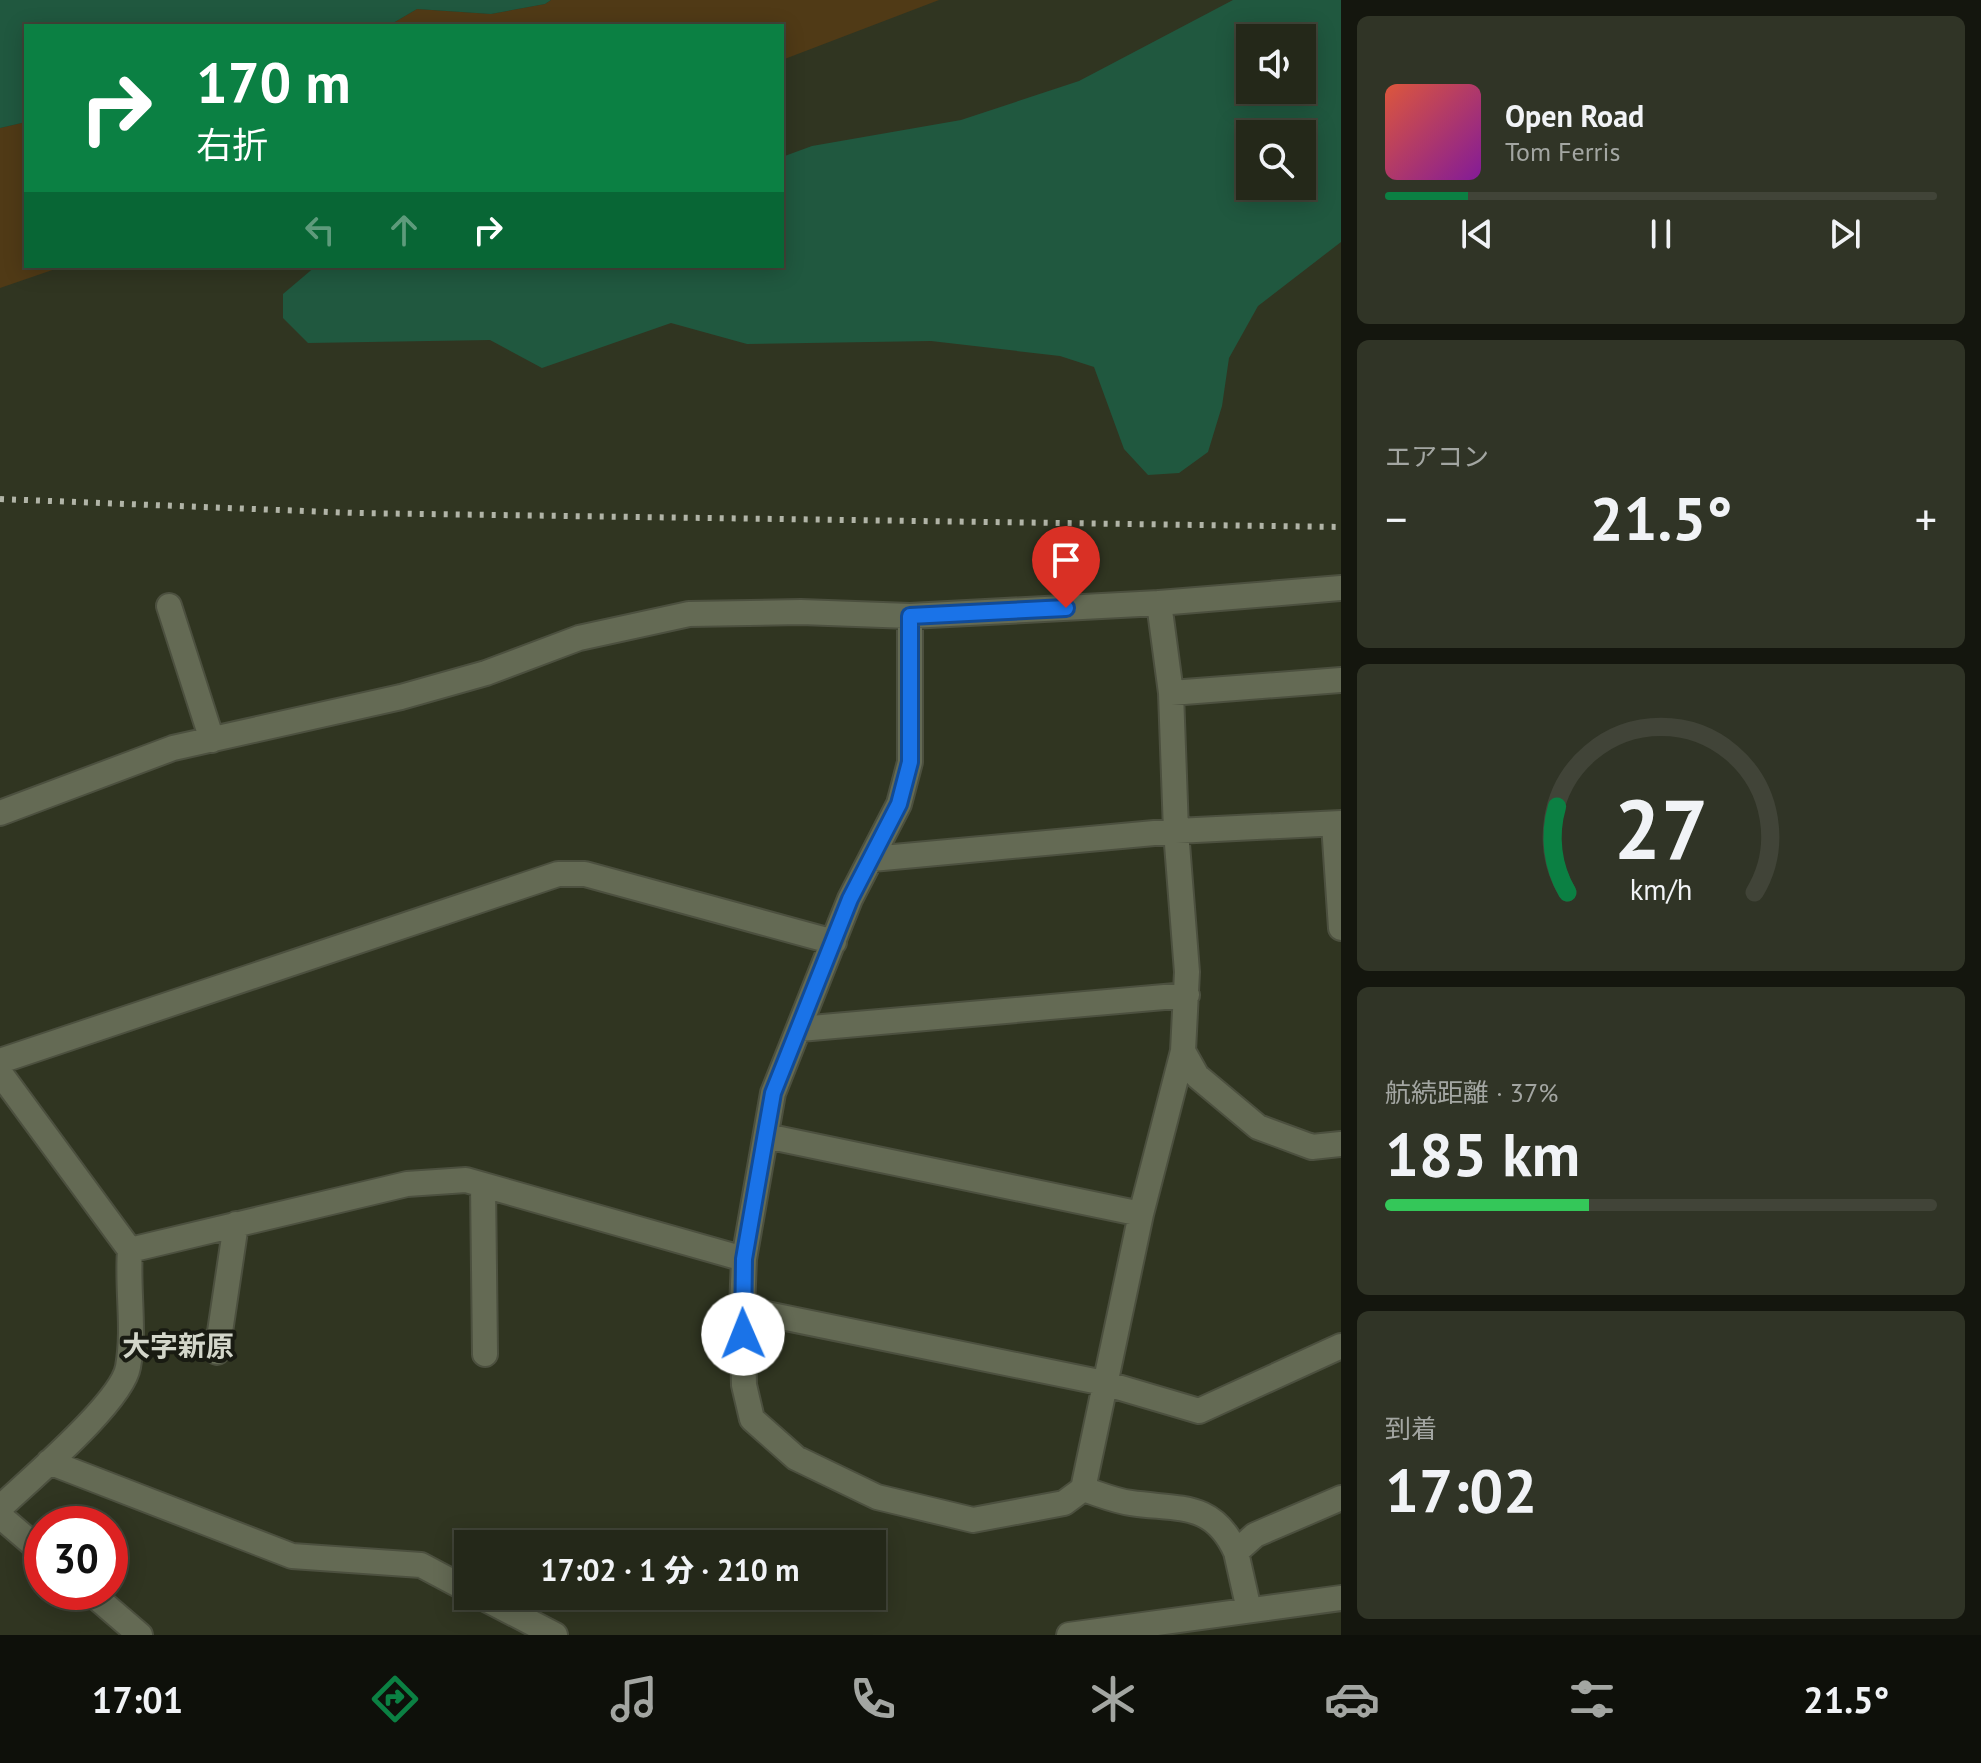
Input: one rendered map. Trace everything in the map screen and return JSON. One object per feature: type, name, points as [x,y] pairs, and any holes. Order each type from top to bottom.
[{"type":"street","points":[[0,813],[173,748],[401,697],[486,673],[579,638],[689,614],[801,612],[910,616],[1159,603],[1341,588]]},
{"type":"street","points":[[910,616],[910,762],[899,804],[850,899],[773,1093],[744,1259],[744,1385],[752,1419],[796,1458],[877,1497],[973,1520],[1064,1503],[1083,1489],[1141,1214],[1183,1051],[1187,995],[1171,693],[1159,603]]},
{"type":"street","points":[[169,606],[212,740]]},
{"type":"street","points":[[1171,693],[1341,680]]},
{"type":"street","points":[[872,859],[1176,831],[1337,824],[1341,928]]},
{"type":"street","points":[[0,1061],[558,874],[585,874],[834,942]]},
{"type":"street","points":[[800,1029],[1187,995]]},
{"type":"street","points":[[1183,1051],[1197,1076],[1258,1127],[1312,1147],[1341,1144]]},
{"type":"street","points":[[0,1073],[130,1250],[128,1273],[132,1310],[128,1370],[115,1396],[0,1508]]},
{"type":"street","points":[[766,1136],[1141,1214]]},
{"type":"street","points":[[130,1250],[407,1184],[466,1180],[744,1259]]},
{"type":"street","points":[[483,1185],[485,1354]]},
{"type":"street","points":[[217,1352],[236,1224]]},
{"type":"street","points":[[742,1309],[1104,1383],[1199,1411],[1341,1346]]},
{"type":"street","points":[[49,1462],[292,1556],[421,1565],[454,1583]]},
{"type":"street","points":[[1083,1489],[1127,1503],[1197,1510],[1227,1532],[1236,1552],[1249,1610]]},
{"type":"street","points":[[1236,1552],[1255,1535],[1341,1498]]},
{"type":"street","points":[[0,1516],[24,1537]]},
{"type":"street","points":[[1069,1635],[1341,1598]]},
{"type":"street","points":[[111,1610],[140,1635]]},
{"type":"street","points":[[507,1610],[555,1635]]},
{"type":"shaded area","points":[[0,0],[551,0],[545,4],[491,14],[417,9],[391,24],[24,24],[24,122],[0,128]]},
{"type":"shaded area","points":[[551,0],[939,0],[784,59],[784,24],[391,24],[417,9],[491,14],[545,4]]},
{"type":"shaded area","points":[[1233,0],[1341,0],[1341,242],[1258,306],[1229,358],[1222,406],[1208,452],[1179,473],[1148,475],[1124,449],[1094,367],[1060,356],[931,341],[747,344],[671,323],[542,368],[490,340],[308,343],[283,318],[283,294],[314,268],[784,268],[784,156],[812,146],[961,120],[1079,81]]},
{"type":"shaded area","points":[[24,122],[24,268],[58,268],[0,288],[0,128]]},
{"type":"railway","points":[[0,499],[355,513],[1341,527]]},
{"type":"district","name":"大字新原","points":[[178,1346]]},
{"type":"route","points":[[743,1334],[744,1259],[773,1093],[850,899],[899,804],[910,762],[910,616],[1066,608]]}]
